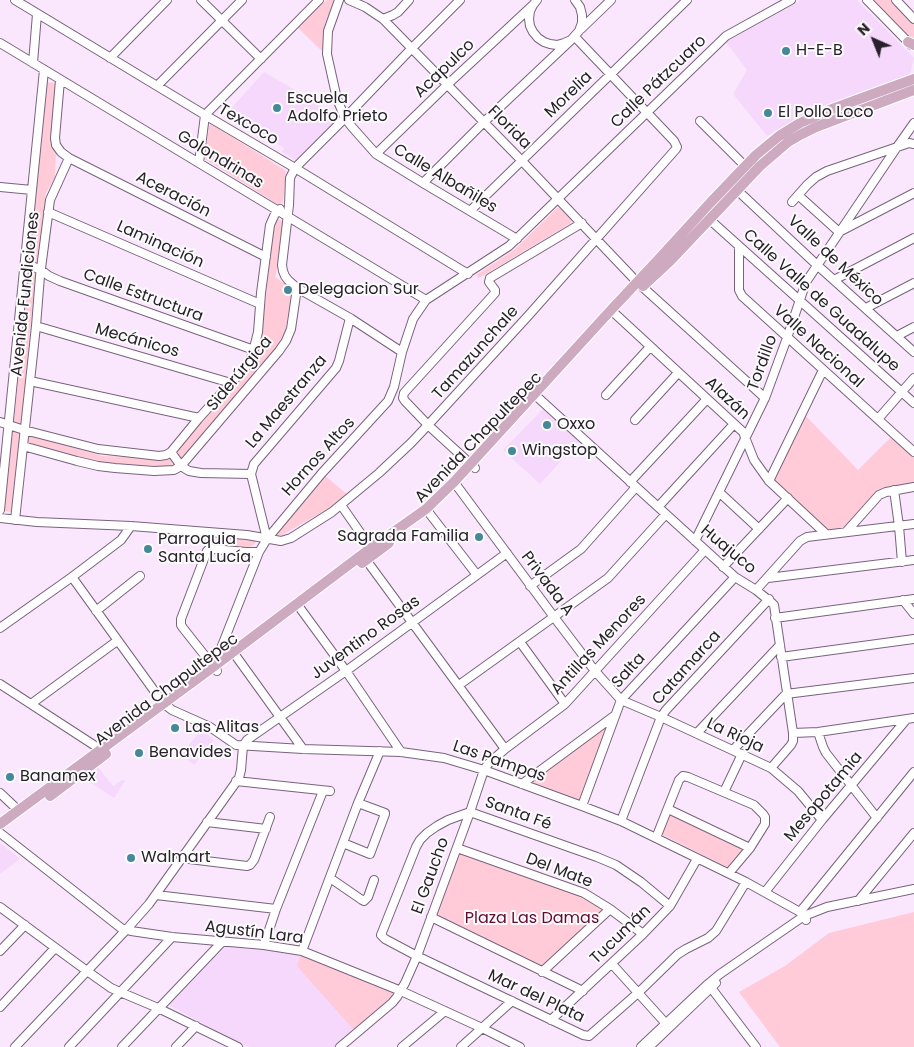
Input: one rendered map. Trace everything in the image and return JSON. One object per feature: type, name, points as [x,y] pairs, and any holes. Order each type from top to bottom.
[{"type":"main road","points":[[640,284],[784,132],[832,109],[914,82]]},
{"type":"main road","points":[[640,284],[670,261],[710,219],[737,190],[752,164],[800,135],[914,82]]},
{"type":"main road","points":[[816,127],[817,123],[832,114],[832,109]]},
{"type":"main road","name":"Avenida Chapultepec","points":[[0,832],[69,782],[104,752],[165,705],[428,511],[473,466],[640,284]]},
{"type":"main road","points":[[0,824],[82,764],[104,752]]},
{"type":"main road","points":[[69,782],[82,764]]},
{"type":"main road","points":[[13,822],[17,817],[18,810]]},
{"type":"street","name":"Texcoco","points":[[15,0],[468,274]]},
{"type":"street","points":[[110,58],[167,0]]},
{"type":"street","points":[[201,0],[261,59]]},
{"type":"street","points":[[157,86],[242,0]]},
{"type":"street","points":[[199,163],[205,115],[319,0]]},
{"type":"street","name":"Calle Albañiles","points":[[339,0],[326,40],[327,54],[337,99],[345,118],[376,154],[517,239]]},
{"type":"street","name":"Florida","points":[[348,0],[365,7],[383,19],[640,284],[765,398]]},
{"type":"street","points":[[383,19],[393,16],[409,0]]},
{"type":"street","points":[[402,352],[350,318],[297,288],[288,280],[282,265],[288,217],[290,178],[295,168],[460,0]]},
{"type":"street","points":[[535,2],[529,19],[533,32],[544,42],[558,45],[575,36],[582,23],[580,7],[575,0]]},
{"type":"street","points":[[423,184],[484,122],[612,0]]},
{"type":"street","name":"Morelia","points":[[470,211],[687,0]]},
{"type":"street","name":"Calle Pátzcuaro","points":[[559,199],[726,36],[791,0]]},
{"type":"street","points":[[866,0],[912,45]]},
{"type":"street","points":[[896,0],[914,18]]},
{"type":"street","name":"Acapulco","points":[[376,154],[535,2]]},
{"type":"street","points":[[33,63],[37,14]]},
{"type":"street","points":[[575,36],[647,112]]},
{"type":"street","name":"Golondrinas","points":[[0,43],[426,300]]},
{"type":"street","name":"Avenida Fundiciones","points":[[0,510],[44,70]]},
{"type":"street","points":[[60,80],[55,138],[58,149],[69,158]]},
{"type":"street","name":"Tamazunchale","points":[[266,539],[281,541],[291,538],[341,505],[411,443],[675,152],[677,147],[674,142],[647,112]]},
{"type":"street","points":[[700,121],[752,164]]},
{"type":"street","points":[[799,300],[806,282],[817,265],[914,123]]},
{"type":"street","points":[[792,202],[816,177],[897,147],[909,143],[914,144]]},
{"type":"street","name":"Avenida Fundiciones","points":[[15,520],[48,212],[50,200],[69,158]]},
{"type":"street","name":"Aceración","points":[[69,158],[266,257]]},
{"type":"street","points":[[0,187],[32,190]]},
{"type":"street","name":"Valle de México","points":[[737,190],[914,352]]},
{"type":"street","points":[[839,232],[914,193]]},
{"type":"street","points":[[798,195],[839,232]]},
{"type":"street","name":"Hornos Altos","points":[[215,669],[259,552],[266,539],[322,473],[388,401],[394,388],[402,352],[413,320],[426,300],[509,246],[559,199]]},
{"type":"street","points":[[277,211],[289,205]]},
{"type":"street","name":"Siderúrgica","points":[[171,452],[249,363],[258,332],[270,226],[277,211]]},
{"type":"street","name":"Laminación","points":[[48,212],[260,304]]},
{"type":"street","name":"Calle Valle de Guadalupe","points":[[710,219],[914,403]]},
{"type":"street","points":[[473,466],[405,402],[403,396],[405,391],[495,293],[496,290],[489,282],[490,278],[582,223]]},
{"type":"street","points":[[834,280],[914,238]]},
{"type":"street","name":"Valle Nacional","points":[[739,246],[740,292],[744,298],[914,452]]},
{"type":"street","name":"Calle Estructura","points":[[25,263],[60,281],[254,350]]},
{"type":"street","points":[[866,308],[914,283]]},
{"type":"street","name":"Siderúrgica","points":[[181,466],[270,363],[286,341],[291,329],[297,288]]},
{"type":"street","name":"Tordillo","points":[[694,541],[765,398],[799,300]]},
{"type":"street","name":"Alazán","points":[[613,312],[743,432],[754,460],[769,481],[826,534]]},
{"type":"street","name":"La Maestranza","points":[[251,474],[254,464],[259,457],[336,368],[350,318]]},
{"type":"street","name":"Mecánicos","points":[[36,326],[231,383]]},
{"type":"street","points":[[897,336],[914,327]]},
{"type":"street","points":[[606,395],[650,347]]},
{"type":"street","points":[[769,481],[823,370]]},
{"type":"street","points":[[635,420],[678,372]]},
{"type":"street","points":[[878,419],[914,378]]},
{"type":"street","points":[[30,381],[199,418]]},
{"type":"street","name":"Huajuco","points":[[537,396],[734,577],[769,599]]},
{"type":"street","points":[[630,482],[707,399]]},
{"type":"street","points":[[0,422],[98,449],[158,456],[171,452],[181,466],[189,471],[201,474],[251,474],[266,539],[247,535],[0,518]]},
{"type":"street","points":[[658,507],[734,424]]},
{"type":"street","points":[[22,446],[77,461],[115,468],[165,471],[174,470],[181,466]]},
{"type":"street","name":"Privada A","points":[[456,484],[530,586],[595,671],[621,700]]},
{"type":"street","points":[[846,532],[882,493],[914,487]]},
{"type":"street","points":[[530,586],[581,549],[636,488]]},
{"type":"street","points":[[894,490],[902,562]]},
{"type":"street","points":[[719,492],[758,530]]},
{"type":"street","points":[[723,567],[788,498]]},
{"type":"street","points":[[341,505],[369,554],[412,621],[505,749]]},
{"type":"street","points":[[428,511],[476,575]]},
{"type":"street","points":[[459,685],[608,578],[666,514]]},
{"type":"street","points":[[756,590],[802,539],[810,536],[914,524]]},
{"type":"street","points":[[0,628],[121,540],[131,526]]},
{"type":"street","points":[[215,669],[180,623],[205,554],[209,549],[213,548],[259,552]]},
{"type":"street","name":"Antillas Menores","points":[[484,770],[489,762],[565,704],[704,550]]},
{"type":"street","name":"Juventino Rosas","points":[[243,746],[251,736],[346,671],[507,553]]},
{"type":"street","points":[[768,578],[914,560]]},
{"type":"street","points":[[96,611],[140,576]]},
{"type":"street","points":[[72,577],[165,705]]},
{"type":"street","name":"Salta","points":[[582,806],[621,700],[734,577]]},
{"type":"street","points":[[769,599],[774,605],[793,733],[791,745],[771,768]]},
{"type":"street","name":"Catamarca","points":[[621,821],[661,717],[769,599]]},
{"type":"street","points":[[775,618],[914,599]]},
{"type":"street","points":[[903,600],[914,614]]},
{"type":"street","points":[[298,607],[346,671],[401,752]]},
{"type":"street","points":[[781,657],[914,639]]},
{"type":"street","points":[[31,704],[117,641]]},
{"type":"street","points":[[520,642],[565,704]]},
{"type":"street","points":[[696,733],[780,645]]},
{"type":"street","points":[[234,654],[303,749]]},
{"type":"street","points":[[733,750],[786,694],[914,678]]},
{"type":"street","points":[[0,684],[104,752]]},
{"type":"street","name":"La Rioja","points":[[621,700],[771,768],[798,791],[822,820]]},
{"type":"street","name":"Las Pampas","points":[[165,705],[203,723],[234,743],[243,746],[401,752],[444,758],[484,770],[621,821],[729,873],[803,916]]},
{"type":"street","points":[[522,784],[614,716]]},
{"type":"street","points":[[793,733],[818,732],[910,719]]},
{"type":"street","name":"Mesopotamia","points":[[764,892],[822,820],[910,719]]},
{"type":"street","points":[[818,732],[826,753],[877,818]]},
{"type":"street","points":[[15,1047],[126,930],[156,895],[236,781],[241,770],[243,746]]},
{"type":"street","points":[[302,951],[358,803],[380,752]]},
{"type":"street","points":[[724,792],[742,754]]},
{"type":"street","name":"El Gaucho","points":[[340,1047],[388,1006],[401,991],[417,956],[484,770]]},
{"type":"street","points":[[803,916],[914,772]]},
{"type":"street","points":[[656,838],[679,780],[683,776],[758,808],[765,817],[765,824],[750,848],[729,873]]},
{"type":"street","points":[[236,781],[327,791],[276,909],[264,946]]},
{"type":"street","points":[[0,792],[18,810]]},
{"type":"street","points":[[343,843],[370,854],[385,813],[358,803]]},
{"type":"street","points":[[668,809],[750,848]]},
{"type":"street","name":"Santa Fé","points":[[381,935],[420,840],[436,826],[470,812],[616,865],[641,882],[670,906]]},
{"type":"street","points":[[181,858],[250,865],[254,860],[270,817]]},
{"type":"street","points":[[207,822],[266,829]]},
{"type":"street","name":"Agustín Lara","points":[[0,832],[117,926],[126,930],[172,937],[302,951],[401,991],[520,1047]]},
{"type":"street","points":[[858,903],[914,833]]},
{"type":"street","name":"Del Mate","points":[[457,848],[584,893],[610,909],[643,934]]},
{"type":"street","name":"Tucumán","points":[[552,1020],[670,906],[697,859]]},
{"type":"street","points":[[330,878],[364,901],[368,898],[374,880]]},
{"type":"street","name":"Mar del Plata","points":[[381,935],[417,956],[583,1035],[590,1036],[678,954],[686,948],[708,938],[716,931],[746,882]]},
{"type":"street","points":[[858,903],[914,889]]},
{"type":"street","points":[[649,1047],[668,1026],[732,965],[803,916],[826,907],[914,894]]},
{"type":"street","points":[[156,895],[276,909]]},
{"type":"street","points":[[0,906],[87,971],[120,992],[196,1026],[233,1046]]},
{"type":"street","points":[[542,972],[610,909]]},
{"type":"street","points":[[431,917],[582,990]]},
{"type":"street","points":[[0,951],[25,925]]},
{"type":"street","points":[[70,1047],[172,937]]},
{"type":"street","points":[[122,1047],[222,942]]},
{"type":"street","points":[[0,1007],[55,948]]},
{"type":"street","points":[[612,964],[668,1026]]},
{"type":"street","points":[[709,986],[756,1047]]},
{"type":"street","points":[[461,1047],[512,1001]]},
{"type":"street","points":[[402,1047],[445,1011]]},
{"type":"street","points":[[176,1047],[196,1026]]},
{"type":"street","points":[[641,1047],[668,1026]]},
{"type":"shaded area","points":[[801,0],[857,0],[914,58],[910,75],[797,120],[767,136],[733,94],[747,70],[726,42]]},
{"type":"shaded area","points":[[264,72],[312,100],[336,121],[296,160],[282,152],[284,148],[227,113]]},
{"type":"shaded area","points":[[544,408],[579,441],[540,484],[503,450]]},
{"type":"shaded area","points":[[201,730],[214,740],[194,765],[181,755]]},
{"type":"shaded area","points":[[98,767],[113,786],[122,780],[125,781],[114,798],[87,780],[87,776]]},
{"type":"shaded area","points":[[0,843],[20,859],[0,874]]},
{"type":"shaded area","points":[[226,946],[283,951],[304,955],[394,993],[386,1003],[335,1047],[250,1047],[240,1044],[169,1005]]},
{"type":"green space","points":[[327,0],[335,0],[324,26],[324,53],[296,26]]},
{"type":"green space","points":[[870,0],[891,0],[914,22],[914,42],[907,36]]},
{"type":"green space","points":[[46,82],[56,83],[52,131],[56,154],[55,177],[46,193],[37,262],[29,260]]},
{"type":"green space","points":[[211,124],[285,170],[283,202],[279,205],[205,159],[209,126]]},
{"type":"green space","points":[[560,207],[572,220],[571,223],[479,278],[476,275],[514,250]]},
{"type":"green space","points":[[276,218],[283,221],[275,277],[292,289],[284,339],[181,459],[176,452],[260,354],[274,220]]},
{"type":"green space","points":[[29,268],[36,270],[21,424],[14,422]]},
{"type":"green space","points":[[804,414],[858,470],[892,436],[914,456],[914,485],[881,492],[841,531],[827,532],[775,482],[775,478]]},
{"type":"green space","points":[[12,431],[21,433],[12,512],[4,511]]},
{"type":"green space","points":[[28,434],[102,456],[170,458],[174,467],[104,463],[27,443]]},
{"type":"green space","points":[[324,475],[347,494],[333,506],[282,535],[277,535],[276,534]]},
{"type":"green space","points":[[204,533],[256,539],[256,541],[254,545],[249,547],[228,547],[203,542]]},
{"type":"green space","points":[[614,716],[582,806],[522,784]]},
{"type":"green space","points":[[671,814],[743,848],[743,850],[730,867],[727,867],[663,835],[668,815]]},
{"type":"green space","name":"Plaza Las Damas","points":[[458,852],[585,898],[604,910],[543,966],[434,915]]},
{"type":"green space","points":[[914,912],[914,1047],[780,1047],[739,992],[785,966],[829,933]]},
{"type":"green space","points":[[302,951],[394,993],[386,1003],[354,1030],[297,966]]},
{"type":"place","name":"H-E-B","points":[[786,51]]},
{"type":"place","name":"Escuela Adolfo Prieto","points":[[277,108]]},
{"type":"place","name":"El Pollo Loco","points":[[768,113]]},
{"type":"place","name":"Delegacion Sur","points":[[288,290]]},
{"type":"place","name":"Oxxo","points":[[547,425]]},
{"type":"place","name":"Wingstop","points":[[512,451]]},
{"type":"place","name":"Sagrada Familia","points":[[479,537]]},
{"type":"place","name":"Parroquia Santa Lucía","points":[[148,549]]},
{"type":"place","name":"Las Alitas","points":[[175,728]]},
{"type":"place","name":"Benavides","points":[[139,753]]},
{"type":"place","name":"Banamex","points":[[10,777]]},
{"type":"place","name":"Walmart","points":[[131,858]]}]
